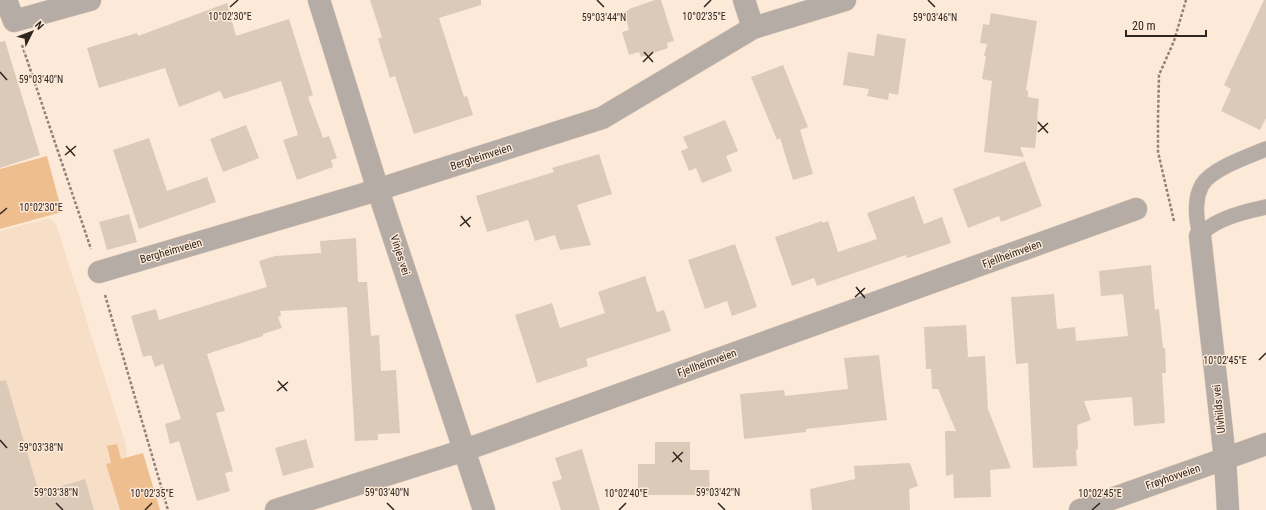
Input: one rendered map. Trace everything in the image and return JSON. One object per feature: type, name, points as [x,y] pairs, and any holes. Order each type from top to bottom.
[{"type":"street","points":[[6,0],[14,21],[90,0]]},
{"type":"street","name":"Vinjes vei","points":[[319,0],[378,190],[484,510]]},
{"type":"street","points":[[744,0],[753,28]]},
{"type":"street","name":"Bergheimveien","points":[[98,272],[378,190],[602,118],[753,28],[845,0]]},
{"type":"street","name":"Fjellheimveien","points":[[276,510],[465,450],[1136,209]]},
{"type":"street","name":"Ulvhilds vei","points":[[1200,236],[1225,459],[1228,510]]},
{"type":"street","name":"Frøyhovveien","points":[[1080,510],[1266,444]]},
{"type":"lane","points":[[1200,236],[1196,216],[1197,202],[1202,184],[1212,175],[1234,162],[1266,149]]},
{"type":"lane","points":[[1200,236],[1205,229],[1225,219],[1251,210],[1266,207]]},
{"type":"path","points":[[1175,225],[1158,152],[1159,90],[1160,75],[1174,41],[1186,0]]},
{"type":"shaded area","points":[[47,156],[62,212],[0,229],[0,169]]},
{"type":"shaded area","points":[[49,218],[56,224],[126,445],[132,510],[0,510],[0,231]]},
{"type":"shaded area","points":[[117,444],[121,459],[143,453],[160,510],[120,510],[106,464],[111,463],[107,446]]},
{"type":"building","points":[[370,0],[481,0],[481,5],[439,18],[464,97],[467,96],[473,115],[414,134],[395,76],[390,78],[378,39],[382,37]]},
{"type":"building","points":[[655,0],[661,0],[674,41],[667,43],[668,48],[641,57],[639,52],[629,55],[622,32],[629,30],[624,12]]},
{"type":"building","points":[[1264,0],[1266,0],[1266,118],[1260,130],[1221,111],[1231,89],[1224,85]]},
{"type":"building","points":[[227,3],[236,36],[289,19],[313,95],[308,97],[323,138],[329,136],[337,158],[331,160],[333,167],[297,180],[283,140],[298,135],[281,81],[224,99],[220,91],[179,107],[165,68],[99,88],[87,48],[137,33],[138,36]]},
{"type":"building","points":[[991,13],[1037,21],[1026,90],[1028,91],[1028,97],[1039,99],[1038,119],[1035,148],[1020,147],[1024,157],[984,152],[992,81],[982,79],[986,56],[984,56],[987,44],[980,43],[983,24],[989,25]]},
{"type":"building","points":[[877,34],[906,39],[898,95],[889,93],[888,100],[867,96],[869,89],[843,85],[848,52],[874,56]]},
{"type":"building","points":[[5,41],[40,155],[0,168],[0,42]]},
{"type":"building","points":[[783,65],[808,127],[800,130],[813,174],[793,180],[780,138],[777,140],[751,77]]},
{"type":"building","points":[[725,120],[738,151],[726,156],[732,171],[702,183],[696,168],[689,171],[681,151],[688,148],[683,137]]},
{"type":"building","points":[[246,125],[259,158],[223,172],[210,139]]},
{"type":"building","points":[[149,138],[167,191],[207,177],[216,202],[139,229],[113,150]]},
{"type":"building","points":[[599,154],[612,194],[577,205],[591,245],[560,250],[555,235],[535,241],[528,220],[487,232],[476,196],[554,172],[552,168]]},
{"type":"building","points":[[1025,161],[1042,206],[1001,222],[999,216],[968,228],[953,189]]},
{"type":"building","points":[[914,196],[924,224],[942,217],[951,243],[907,258],[906,255],[817,286],[814,278],[792,286],[775,237],[822,221],[823,223],[828,221],[838,252],[877,239],[867,213]]},
{"type":"building","points":[[129,214],[137,242],[107,250],[99,222]]},
{"type":"building","points":[[356,238],[358,282],[367,282],[371,336],[379,335],[381,371],[396,370],[400,433],[378,434],[378,440],[355,441],[347,307],[280,311],[281,316],[278,317],[282,328],[263,334],[263,336],[207,354],[225,411],[216,413],[233,471],[225,473],[230,491],[197,501],[179,441],[170,444],[165,424],[181,419],[163,364],[155,367],[151,355],[143,357],[131,316],[156,309],[159,320],[267,287],[259,261],[275,256],[321,253],[320,241]]},
{"type":"building","points":[[735,244],[757,307],[732,316],[727,301],[705,309],[688,260]]},
{"type":"building","points":[[1151,265],[1155,310],[1159,309],[1163,348],[1165,348],[1166,373],[1162,373],[1165,423],[1134,426],[1132,397],[1084,401],[1091,420],[1077,425],[1077,466],[1033,468],[1028,363],[1016,364],[1011,297],[1054,294],[1057,329],[1075,327],[1076,341],[1128,336],[1123,294],[1101,296],[1099,271]]},
{"type":"building","points":[[645,276],[657,312],[664,310],[671,331],[586,359],[588,366],[537,383],[515,315],[552,303],[560,328],[605,313],[598,292]]},
{"type":"building","points":[[966,325],[968,357],[985,356],[988,409],[1011,468],[990,470],[991,497],[954,498],[953,474],[946,476],[945,431],[956,431],[938,389],[932,389],[931,369],[926,369],[924,327]]},
{"type":"building","points":[[879,355],[887,420],[806,429],[806,432],[744,439],[740,394],[784,390],[785,396],[848,389],[844,358]]},
{"type":"building","points":[[6,380],[39,493],[85,479],[94,510],[0,510],[0,381]]},
{"type":"building","points":[[306,439],[314,467],[283,476],[275,448]]},
{"type":"building","points":[[655,442],[690,442],[690,470],[709,470],[710,495],[638,495],[638,464],[655,464]]},
{"type":"building","points":[[582,449],[600,510],[561,510],[552,482],[562,479],[555,458]]},
{"type":"building","points":[[910,463],[918,486],[909,489],[910,510],[812,510],[810,489],[855,479],[854,466]]}]
